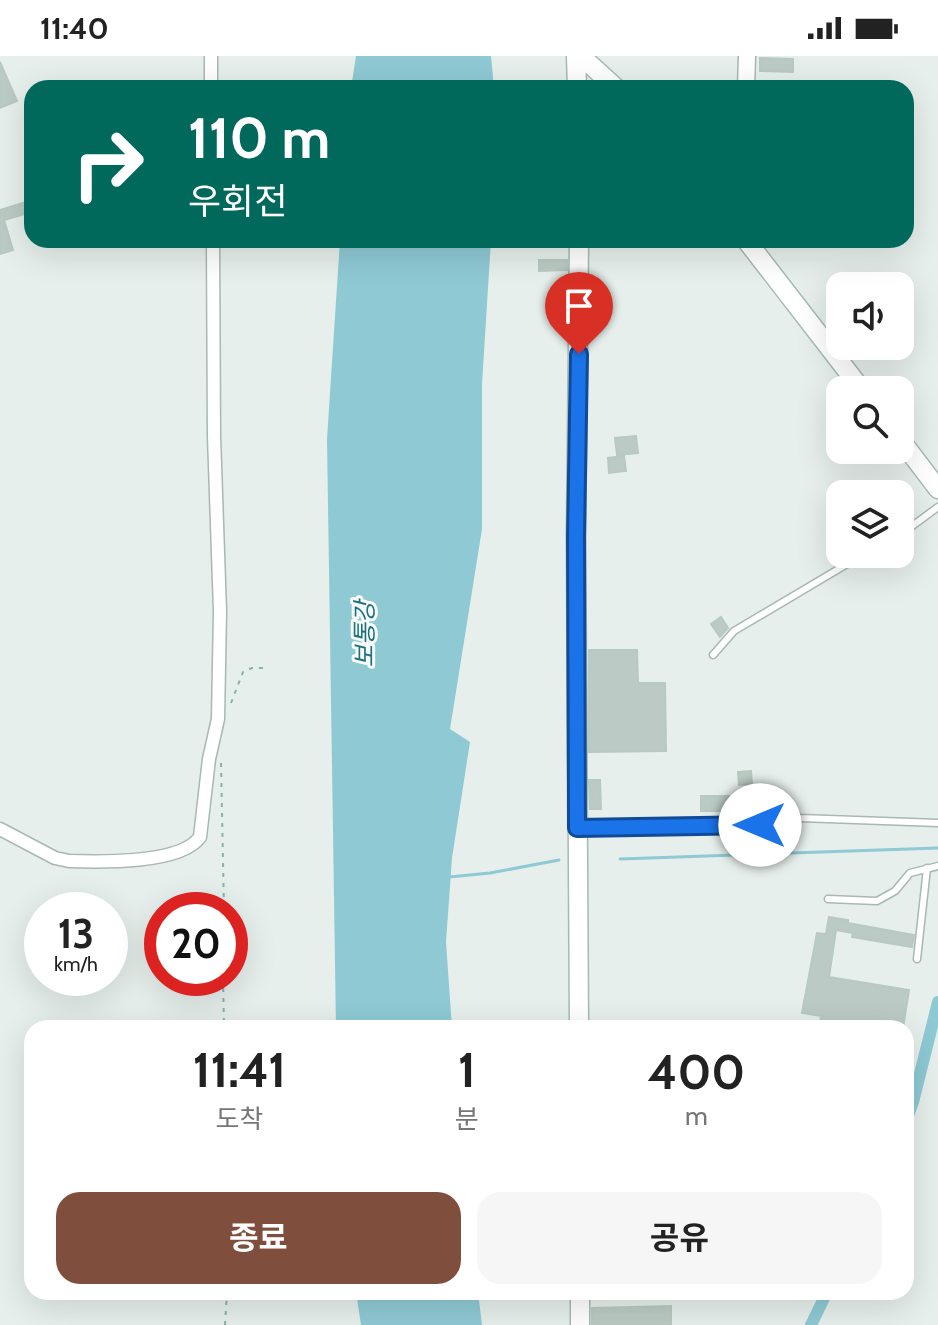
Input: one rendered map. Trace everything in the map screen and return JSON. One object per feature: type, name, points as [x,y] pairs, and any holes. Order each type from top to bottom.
[{"type":"main road","points":[[577,80],[578,56]]},
{"type":"main road","points":[[578,56],[606,80]]},
{"type":"main road","points":[[579,248],[576,537],[579,1020]]},
{"type":"main road","points":[[752,248],[851,376]]},
{"type":"main road","points":[[914,457],[938,489]]},
{"type":"main road","points":[[580,1300],[580,1325]]},
{"type":"street","points":[[211,56],[211,80]]},
{"type":"street","points":[[746,80],[747,56]]},
{"type":"street","points":[[0,829],[55,858],[77,861],[158,857],[187,849],[200,837],[218,719],[220,611],[213,404],[213,248]]},
{"type":"lane","points":[[914,525],[938,507]]},
{"type":"lane","points":[[713,655],[734,631],[840,568]]},
{"type":"lane","points":[[754,790],[800,818]]},
{"type":"lane","points":[[577,828],[760,825],[800,818],[938,823]]},
{"type":"lane","points":[[828,899],[877,901],[895,891],[910,873],[938,866]]},
{"type":"lane","points":[[917,959],[927,868]]},
{"type":"path","points":[[229,711],[243,672],[252,668],[268,668]]},
{"type":"path","points":[[221,754],[224,892]]},
{"type":"path","points":[[223,996],[224,1020]]},
{"type":"path","points":[[225,1325],[227,1300]]},
{"type":"water","points":[[356,56],[491,56],[493,80],[352,80]]},
{"type":"water","name":"보통강","points":[[339,248],[490,248],[482,384],[482,529],[450,729],[470,742],[452,858],[446,942],[451,1020],[336,1020],[327,439]]},
{"type":"water","points":[[357,1300],[479,1300],[482,1325],[361,1325]]},
{"type":"building","points":[[760,58],[793,59],[793,72],[760,71]]},
{"type":"building","points":[[0,62],[17,101],[0,108]]},
{"type":"building","points":[[24,202],[24,214],[4,220],[13,250],[0,254],[0,210]]},
{"type":"building","points":[[539,260],[567,260],[567,270],[539,271]]},
{"type":"building","points":[[636,436],[638,453],[617,455],[615,438]]},
{"type":"building","points":[[624,456],[626,471],[609,473],[608,458]]},
{"type":"building","points":[[721,617],[728,628],[720,637],[711,624]]},
{"type":"building","points":[[589,650],[637,650],[638,683],[665,683],[666,751],[589,752]]},
{"type":"building","points":[[751,771],[752,784],[739,785],[738,772]]},
{"type":"building","points":[[589,780],[600,780],[601,809],[590,809]]},
{"type":"building","points":[[701,796],[741,796],[741,811],[701,811]]},
{"type":"building","points":[[829,917],[914,935],[912,947],[852,937],[853,933],[836,930],[829,977],[909,990],[904,1020],[820,1020],[821,1016],[802,1013],[817,933],[826,934]]},
{"type":"building","points":[[671,1306],[671,1325],[592,1325],[592,1308]]},
{"type":"waterway","points":[[620,859],[938,848]]},
{"type":"waterway","points":[[449,877],[559,860]]},
{"type":"waterway","points":[[914,1098],[938,1002]]},
{"type":"waterway","points":[[811,1325],[823,1300]]},
{"type":"route","points":[[579,354],[577,828],[760,825]]}]
